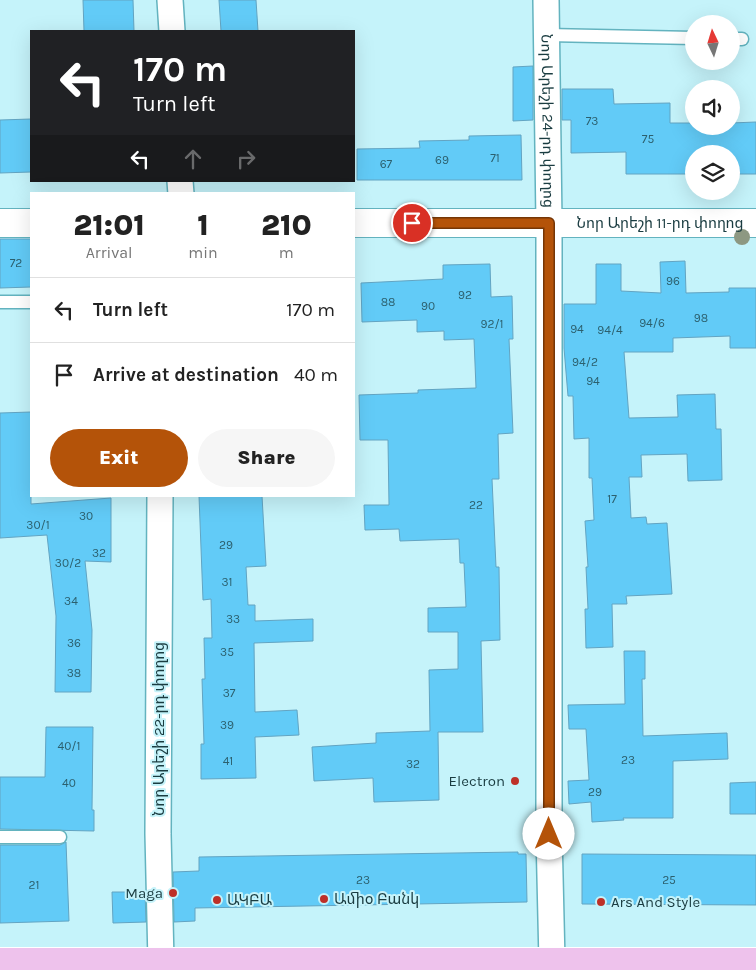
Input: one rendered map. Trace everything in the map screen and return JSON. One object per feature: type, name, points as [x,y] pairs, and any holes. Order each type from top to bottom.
[{"type":"main road","points":[[0,962],[756,962]]},
{"type":"street","points":[[170,0],[172,30]]},
{"type":"street","name":"Նոր Արեշի 24-րդ փողոց","points":[[546,0],[549,223],[549,834],[552,962]]},
{"type":"street","points":[[0,223],[30,223]]},
{"type":"street","name":"Նոր Արեշի 11-րդ փողոց","points":[[355,223],[756,223]]},
{"type":"street","name":"Նոր Արեշի 22-րդ փողոց","points":[[160,497],[158,834],[161,962]]},
{"type":"lane","points":[[547,35],[685,38]]},
{"type":"lane","points":[[0,302],[30,302]]},
{"type":"lane","points":[[0,837],[60,837]]},
{"type":"building","points":[[83,0],[133,0],[134,30],[84,30]]},
{"type":"building","points":[[219,0],[256,0],[258,30],[221,30]]},
{"type":"building","points":[[533,66],[533,120],[513,121],[513,67]]},
{"type":"building","points":[[562,89],[613,89],[614,104],[670,103],[670,123],[685,123],[685,135],[740,135],[740,123],[756,122],[756,174],[740,174],[740,145],[685,145],[685,174],[626,174],[626,152],[571,153],[571,120],[562,120]]},
{"type":"building","points":[[30,119],[30,172],[0,173],[0,120]]},
{"type":"building","points":[[521,135],[522,180],[357,180],[357,149],[420,148],[419,141],[469,140],[469,136]]},
{"type":"building","points":[[0,239],[30,239],[30,287],[0,288]]},
{"type":"building","points":[[685,261],[686,293],[729,292],[729,288],[756,288],[756,348],[730,348],[730,336],[673,338],[673,352],[624,352],[629,418],[678,417],[677,395],[715,394],[716,429],[721,429],[722,480],[688,481],[687,454],[641,455],[642,477],[629,477],[631,518],[646,517],[647,524],[667,523],[672,594],[626,596],[627,604],[612,604],[613,647],[586,648],[585,609],[588,609],[586,567],[588,567],[585,521],[594,520],[592,478],[589,478],[589,438],[574,439],[573,396],[568,396],[564,348],[564,304],[596,304],[596,264],[621,264],[621,291],[661,293],[660,262]]},
{"type":"building","points":[[490,264],[491,297],[512,296],[513,339],[509,339],[513,433],[498,434],[499,479],[492,479],[496,567],[499,567],[500,640],[481,641],[483,732],[438,732],[439,800],[374,802],[373,778],[314,781],[312,747],[376,743],[376,733],[430,731],[429,670],[458,669],[458,632],[428,632],[428,608],[466,607],[464,563],[460,563],[459,539],[400,541],[399,529],[365,530],[364,505],[389,505],[388,440],[360,440],[359,395],[418,393],[418,390],[476,388],[474,339],[444,340],[444,331],[417,332],[417,320],[362,322],[361,283],[443,279],[443,265]]},
{"type":"building","points":[[30,412],[31,504],[111,498],[111,562],[85,561],[92,630],[91,692],[55,692],[56,616],[47,535],[0,538],[0,413]]},
{"type":"building","points":[[199,497],[262,497],[266,566],[246,567],[248,605],[255,605],[255,621],[313,619],[313,641],[254,643],[255,712],[297,710],[299,735],[255,737],[256,778],[201,779],[201,744],[204,744],[202,679],[205,679],[204,638],[212,638],[211,599],[203,600]]},
{"type":"building","points":[[624,651],[645,651],[645,679],[642,679],[643,736],[727,733],[728,759],[673,761],[673,818],[623,818],[624,820],[592,822],[591,802],[569,804],[568,781],[589,780],[586,729],[569,729],[568,705],[625,704]]},
{"type":"building","points":[[46,727],[93,727],[92,810],[94,810],[94,831],[0,829],[0,777],[45,777]]},
{"type":"building","points":[[756,782],[756,814],[730,814],[730,783]]},
{"type":"building","points":[[66,842],[69,921],[0,923],[0,845],[60,845]]},
{"type":"building","points":[[518,852],[518,854],[526,854],[527,902],[195,908],[195,921],[174,922],[173,872],[199,871],[199,857]]},
{"type":"building","points":[[582,854],[756,855],[756,905],[582,904]]},
{"type":"building","points":[[112,892],[145,892],[146,922],[113,923]]},
{"type":"place","name":"Electron","points":[[515,781]]},
{"type":"place","name":"Maga","points":[[173,893]]},
{"type":"place","name":"Ամիօ Բանկ","points":[[324,899]]},
{"type":"place","name":"ԱԿԲԱ","points":[[217,900]]},
{"type":"place","name":"Ars And Style","points":[[601,902]]},
{"type":"route","points":[[412,223],[549,223],[549,834]]}]
